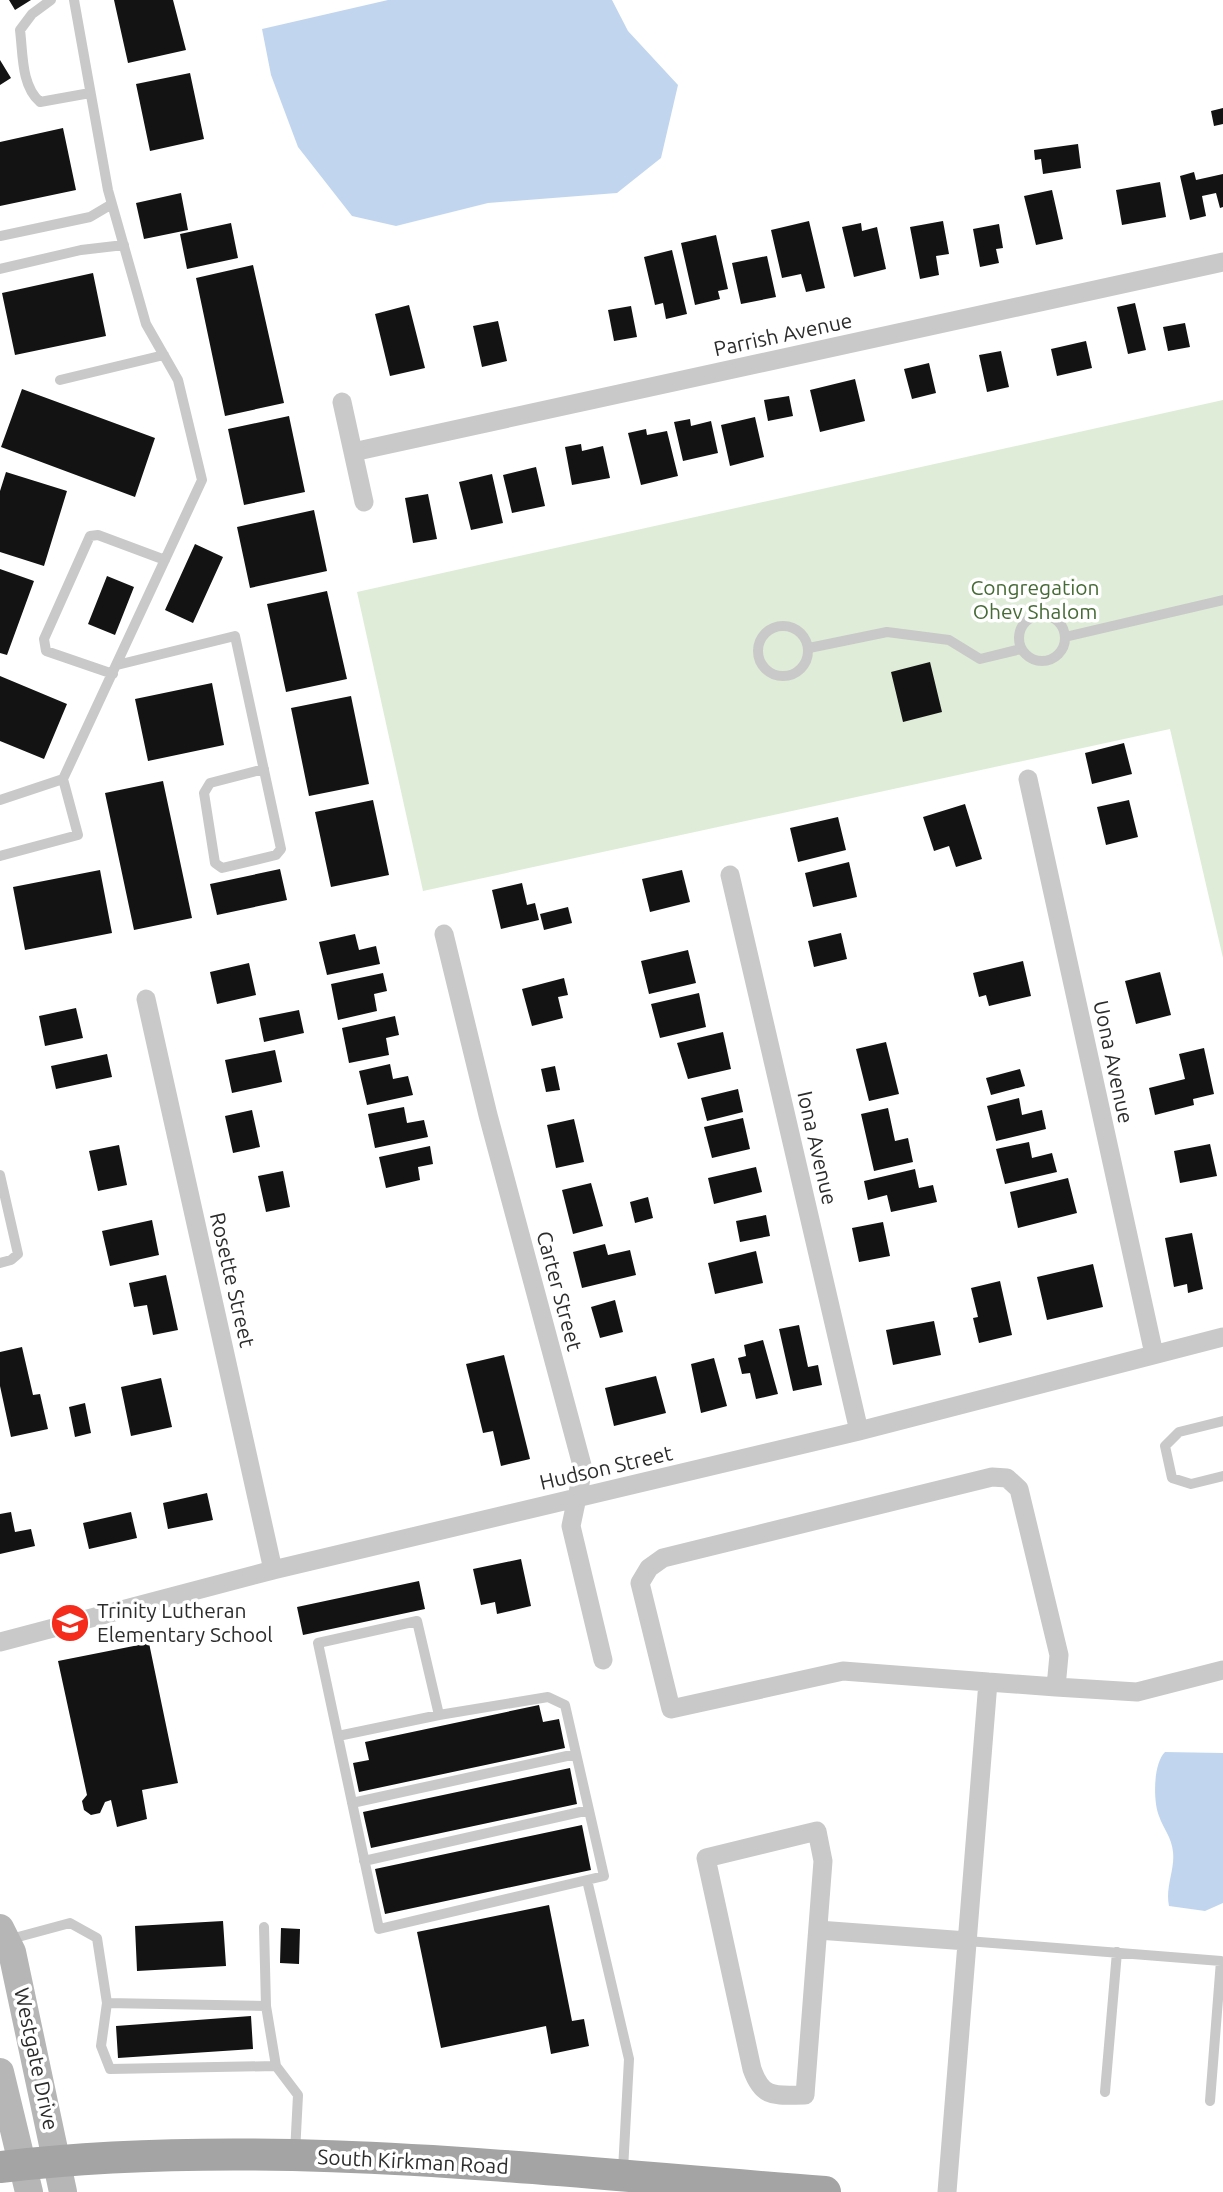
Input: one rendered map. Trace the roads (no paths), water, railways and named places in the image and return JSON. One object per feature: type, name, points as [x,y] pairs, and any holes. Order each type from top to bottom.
[{"type":"main road","name":"South Kirkman Road","points":[[17,2174],[57,2162],[295,2156],[432,2162],[825,2192]]},
{"type":"street","name":"Parrish Avenue","points":[[353,452],[1223,262]]},
{"type":"street","points":[[342,402],[364,502]]},
{"type":"street","name":"Uona Avenue","points":[[1028,779],[1154,1354]]},
{"type":"street","name":"Iona Avenue","points":[[730,875],[859,1431]]},
{"type":"street","name":"Carter Street","points":[[444,934],[488,1115],[583,1469],[571,1526],[603,1660]]},
{"type":"street","name":"Rosette Street","points":[[146,999],[273,1570]]},
{"type":"street","name":"Hudson Street","points":[[0,1642],[273,1570],[859,1431],[1223,1337]]},
{"type":"street","points":[[1056,1687],[1059,1655],[1019,1489],[1007,1478],[992,1477],[663,1558],[649,1568],[640,1583],[671,1709],[843,1671],[1056,1687],[1137,1692],[1223,1670]]},
{"type":"street","points":[[947,2192],[988,1682]]},
{"type":"street","points":[[817,1831],[823,1861],[818,1930],[805,2095],[770,2095],[758,2086],[752,2070],[706,1858],[817,1831]]},
{"type":"street","points":[[818,1930],[967,1941]]},
{"type":"street","name":"Westgate Drive","points":[[3,1934],[12,1951],[63,2192]]},
{"type":"street","name":"Westgate Drive","points":[[0,2072],[17,2174]]},
{"type":"lane","points":[[51,0],[32,14],[20,30],[26,76],[32,95],[40,102],[90,93]]},
{"type":"lane","points":[[0,856],[78,835],[63,779],[202,480],[178,380],[146,324],[112,204],[74,0]]},
{"type":"lane","points":[[0,236],[90,217],[112,204]]},
{"type":"lane","points":[[0,269],[81,250],[124,246]]},
{"type":"lane","points":[[60,380],[164,355]]},
{"type":"lane","points":[[165,560],[98,535],[90,536],[44,639],[46,651],[115,670],[236,636],[281,849],[276,855],[222,869],[215,863],[204,793],[210,782],[264,769]]},
{"type":"lane","points":[[1065,637],[1223,600]]},
{"type":"lane","points":[[1047,615],[1054,618],[1065,637],[1061,652],[1048,661],[1033,660],[1021,649],[1021,627],[1033,617],[1047,615]]},
{"type":"lane","points":[[780,626],[795,629],[809,648],[805,665],[792,676],[775,676],[767,671],[758,657],[761,639],[765,633],[780,626]]},
{"type":"lane","points":[[809,648],[887,632],[949,640],[980,659],[1021,649]]},
{"type":"lane","points":[[0,800],[63,779]]},
{"type":"lane","points":[[0,1175],[2,1194],[18,1254],[11,1260],[0,1263]]},
{"type":"lane","points":[[1223,1421],[1179,1432],[1165,1446],[1172,1478],[1191,1484],[1223,1476]]},
{"type":"lane","points":[[338,1736],[439,1715],[548,1697],[565,1705],[604,1876],[379,1929],[318,1643],[417,1621],[439,1715]]},
{"type":"lane","points":[[352,1803],[576,1754]]},
{"type":"lane","points":[[364,1861],[589,1810]]},
{"type":"lane","points":[[587,1881],[629,2059],[622,2177]]},
{"type":"lane","points":[[3,1934],[70,1923],[97,1938],[107,2003],[100,2046],[110,2069],[276,2066]]},
{"type":"lane","points":[[264,1927],[266,2006],[276,2066],[298,2095],[295,2156]]},
{"type":"lane","points":[[967,1941],[1221,1961],[1210,2101]]},
{"type":"lane","points":[[1105,2092],[1117,1952]]},
{"type":"lane","points":[[107,2003],[266,2006]]},
{"type":"water","points":[[388,0],[612,0],[628,31],[678,85],[661,158],[617,193],[488,203],[396,226],[352,216],[298,147],[271,75],[262,29]]},
{"type":"water","points":[[1165,1752],[1223,1753],[1223,1903],[1205,1911],[1169,1906],[1173,1852],[1159,1816],[1155,1792],[1158,1765]]},
{"type":"place","name":"Trinity Lutheran Elementary School","points":[[70,1623]]},
{"type":"park label","name":"Congregation Ohev Shalom","points":[[1035,600]]}]
